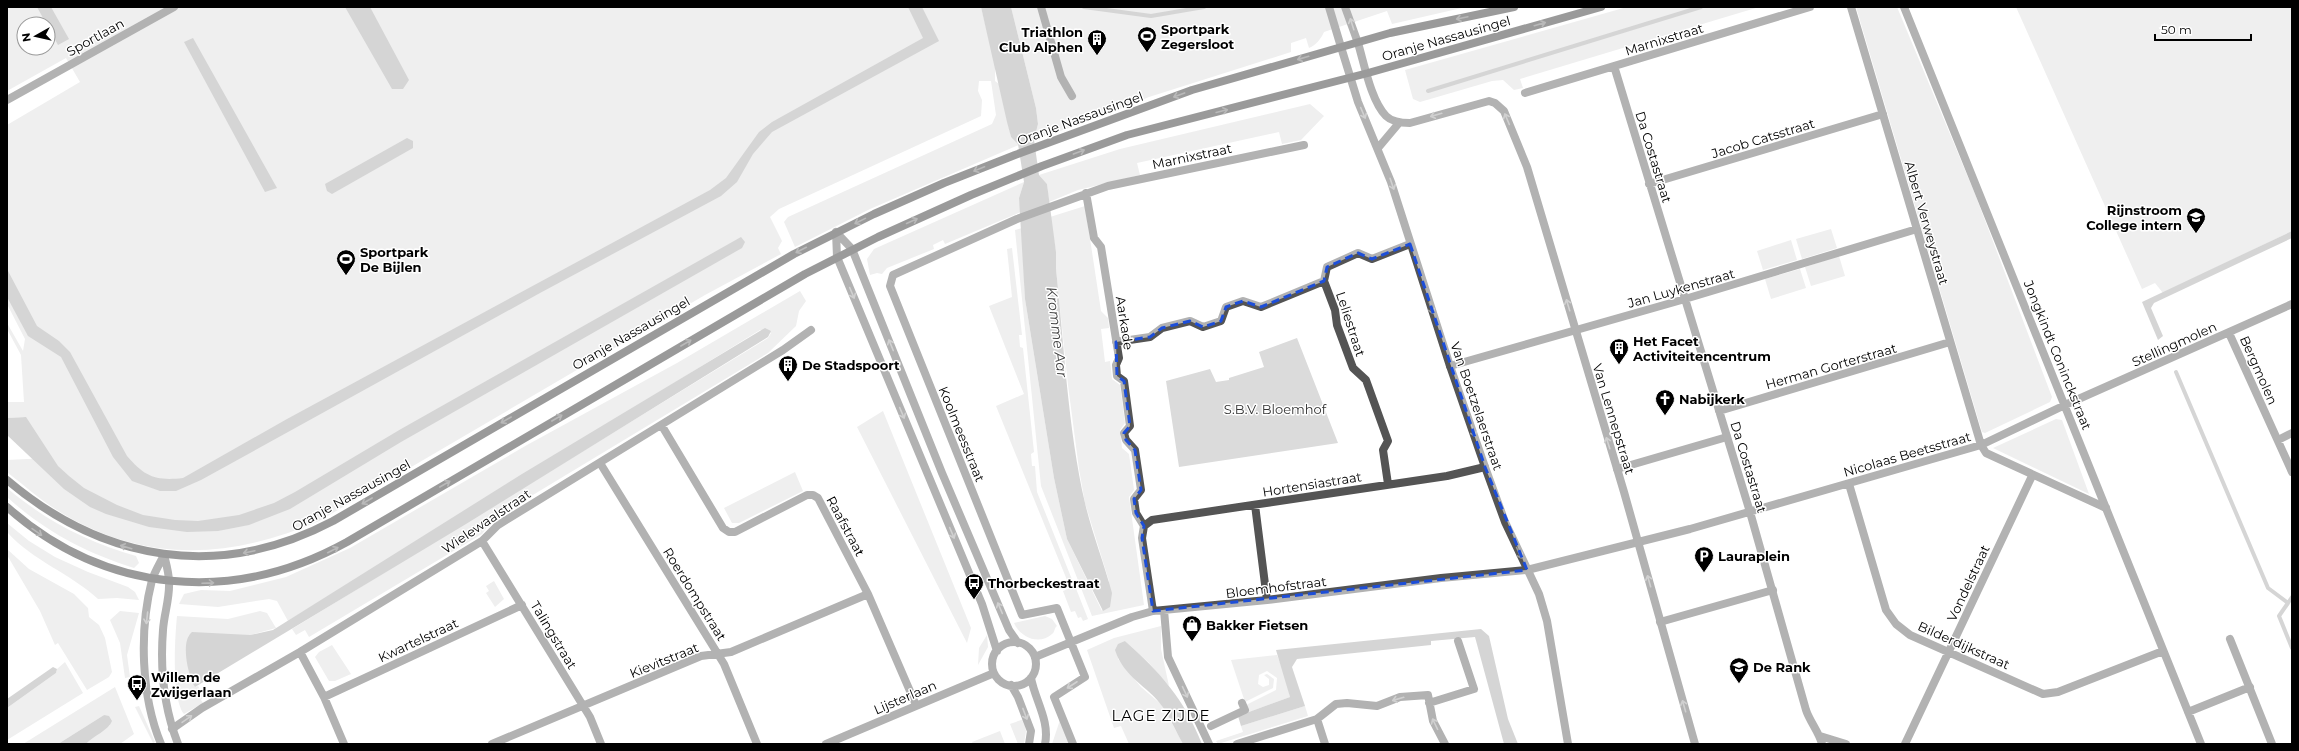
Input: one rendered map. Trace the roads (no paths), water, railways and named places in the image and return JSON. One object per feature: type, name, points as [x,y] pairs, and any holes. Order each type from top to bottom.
[{"type":"main road","name":"Oranje Nassausingel","points":[[7,480],[42,508],[82,531],[128,548],[164,555],[194,557],[241,554],[274,546],[313,532],[704,304],[836,232],[944,183],[1039,146],[1192,90],[1390,33],[1514,7]]},
{"type":"main road","name":"Oranje Nassausingel","points":[[7,507],[37,532],[62,547],[114,569],[152,579],[170,582],[216,583],[263,576],[303,564],[332,550],[837,257],[964,198],[1042,166],[1127,135],[1368,73],[1601,7]]},
{"type":"street","name":"Sportlaan","points":[[7,100],[174,7]]},
{"type":"street","points":[[1041,7],[1061,77],[1072,96]]},
{"type":"street","points":[[1329,7],[1350,77]]},
{"type":"street","points":[[1345,7],[1358,42]]},
{"type":"street","name":"Marnixstraat","points":[[1525,93],[1810,7]]},
{"type":"street","name":"Albert Verweystraat","points":[[1851,7],[1981,445]]},
{"type":"street","name":"Jongkindt Coninckstraat","points":[[1904,7],[2201,744]]},
{"type":"street","name":"Oranje Nassausingel","points":[[1358,42],[1368,73]]},
{"type":"street","name":"Da Costastraat","points":[[1614,66],[1750,512],[1806,710],[1811,724],[1821,740],[1846,744]]},
{"type":"street","points":[[1368,73],[1379,106],[1387,117],[1399,123],[1378,148]]},
{"type":"street","name":"Van Boetzelaerstraat","points":[[1350,77],[1358,102],[1378,148],[1450,366],[1505,522],[1539,594],[1547,622],[1568,744]]},
{"type":"street","name":"Van Lennepstraat","points":[[1399,123],[1410,123],[1489,101],[1499,106],[1504,111],[1527,167],[1617,469],[1695,744]]},
{"type":"street","name":"Jacob Catsstraat","points":[[1649,184],[1883,114]]},
{"type":"street","name":"Marnixstraat","points":[[1086,193],[1108,186],[1304,145]]},
{"type":"street","name":"Koolmeesstraat","points":[[1073,744],[1054,697],[1085,677],[1071,641],[1057,608],[1022,615],[890,286],[893,275],[1017,218],[1054,206],[1086,193]]},
{"type":"street","name":"Aarkade","points":[[1086,193],[1094,238],[1101,247],[1118,358],[1116,364],[1117,376],[1124,382],[1130,426],[1124,433],[1126,440],[1135,450],[1141,490],[1134,499],[1136,513],[1144,526],[1142,538],[1153,611]]},
{"type":"street","name":"Jan Luykenstraat","points":[[1450,366],[1684,299],[1917,229]]},
{"type":"street","points":[[836,232],[852,250],[942,472],[1009,630],[1018,642],[1028,647],[1035,657],[1036,668],[1031,678],[1022,684],[1011,685],[1003,682],[994,673],[993,661],[997,651],[1004,645],[1018,642]]},
{"type":"street","points":[[836,232],[837,257],[982,604],[997,651]]},
{"type":"street","points":[[1116,342],[1150,337],[1162,328],[1190,321],[1202,327],[1221,321],[1226,308],[1243,301],[1260,307],[1324,281],[1327,267],[1358,253],[1372,259],[1410,244]]},
{"type":"street","name":"Leliestraat","points":[[1324,281],[1335,310],[1337,326],[1353,368],[1366,380],[1388,440],[1383,450],[1388,484]]},
{"type":"street","name":"Stellingmolen","points":[[2065,405],[2292,304]]},
{"type":"street","name":"Wielewaalstraat","points":[[172,729],[202,708],[300,652],[482,541],[498,525],[662,426],[783,350],[811,330]]},
{"type":"street","name":"Bergmolen","points":[[2229,333],[2292,472]]},
{"type":"street","name":"Herman Gorterstraat","points":[[1719,411],[1950,342]]},
{"type":"street","name":"Nicolaas Beetsstraat","points":[[1750,512],[1981,445],[2065,405]]},
{"type":"street","name":"Raafstraat","points":[[662,426],[723,528],[729,532],[736,532],[807,495],[813,495],[818,498],[868,594],[916,705]]},
{"type":"street","points":[[2278,440],[2292,433]]},
{"type":"street","points":[[1617,469],[1727,437]]},
{"type":"street","points":[[1981,445],[1986,453],[2032,476],[2106,508]]},
{"type":"street","name":"Roerdompstraat","points":[[600,463],[724,664],[757,744]]},
{"type":"street","name":"Hortensiastraat","points":[[1144,526],[1152,520],[1447,476],[1485,467]]},
{"type":"street","name":"Vondelstraat","points":[[1905,744],[2032,476]]},
{"type":"street","name":"Bilderdijkstraat","points":[[1849,484],[1886,610],[1896,624],[1910,635],[2043,694],[2058,692],[2163,651]]},
{"type":"street","points":[[1256,505],[1267,600]]},
{"type":"street","points":[[1527,570],[1750,512]]},
{"type":"street","name":"Talingstraat","points":[[482,541],[584,707],[602,744]]},
{"type":"street","points":[[161,744],[152,724],[146,690],[145,634],[152,579],[164,555]]},
{"type":"street","points":[[164,555],[170,582],[162,658],[163,684],[172,729],[178,744]]},
{"type":"street","name":"Bloemhofstraat","points":[[1035,657],[1132,617],[1153,611],[1267,600],[1441,578],[1527,570]]},
{"type":"street","points":[[1660,622],[1773,590]]},
{"type":"street","name":"Kievitstraat","points":[[492,744],[584,707],[697,658],[717,653],[731,652],[868,594]]},
{"type":"street","name":"Kwartelstraat","points":[[324,697],[522,605]]},
{"type":"street","points":[[1164,610],[1168,657],[1209,744]]},
{"type":"street","points":[[2230,639],[2272,744]]},
{"type":"street","points":[[1429,703],[1474,689],[1458,641]]},
{"type":"street","points":[[300,652],[324,697],[344,744]]},
{"type":"street","name":"Lijsterlaan","points":[[826,744],[994,673]]},
{"type":"street","points":[[1031,678],[1033,692],[1046,724],[1044,744]]},
{"type":"street","points":[[1011,685],[1032,731],[1029,744]]},
{"type":"street","points":[[2188,712],[2250,687]]},
{"type":"street","points":[[1237,744],[1317,719],[1336,704],[1347,703],[1377,706],[1400,697],[1428,695],[1433,721],[1446,744]]},
{"type":"street","points":[[1211,726],[1245,710],[1242,703]]},
{"type":"street","points":[[1317,719],[1325,744]]},
{"type":"water","points":[[37,7],[51,7],[69,39],[58,45],[56,41],[56,16],[42,16]]},
{"type":"water","points":[[345,7],[370,7],[409,80],[403,89],[392,89]]},
{"type":"water","points":[[908,7],[922,7],[939,41],[772,132],[753,154],[737,182],[721,196],[540,293],[201,480],[176,491],[160,491],[132,481],[113,457],[61,357],[28,336],[7,297],[7,269],[37,326],[59,341],[70,352],[127,456],[140,469],[152,476],[165,479],[183,478],[287,419],[710,190],[726,178],[759,132],[772,122],[923,38]]},
{"type":"water","name":"Kromme Aar","points":[[981,7],[1011,7],[1036,108],[1038,124],[1034,140],[1039,175],[1047,184],[1056,252],[1056,269],[1064,356],[1074,446],[1085,503],[1112,593],[1110,607],[1103,611],[1067,539],[1054,478],[1025,299],[1019,198],[1024,182],[1018,144],[1011,137]]},
{"type":"water","points":[[193,38],[277,188],[265,192],[184,42]]},
{"type":"water","points":[[407,138],[413,141],[413,148],[332,194],[327,191],[325,184]]},
{"type":"water","points":[[2292,231],[2292,238],[2154,303],[2151,308],[2163,336],[2158,340],[2142,302]]},
{"type":"water","points":[[741,237],[745,242],[742,248],[401,442],[290,509],[249,525],[218,531],[187,532],[149,527],[106,514],[90,507],[64,489],[7,435],[7,418],[26,417],[58,466],[69,476],[84,488],[117,505],[143,515],[175,520],[198,521],[239,515],[274,503],[295,492],[401,429]]},
{"type":"water","points":[[765,328],[771,331],[768,337],[466,524],[195,687],[192,682],[186,659],[186,643],[188,636],[192,632],[250,635],[273,630],[522,474]]},
{"type":"water","points":[[1481,629],[1489,636],[1508,719],[1518,744],[1504,744],[1475,637],[1431,641],[1431,645],[1297,659],[1292,667],[1305,706],[1241,726],[1238,716],[1290,697],[1276,650]]},
{"type":"water","points":[[1125,641],[1150,664],[1179,700],[1195,728],[1202,744],[1183,744],[1162,706],[1124,668],[1115,650],[1118,644]]},
{"type":"water","points":[[53,667],[57,669],[56,673],[7,708],[7,699]]},
{"type":"water","points":[[104,715],[109,716],[112,721],[108,727],[86,744],[58,744]]},
{"type":"waterway","points":[[1084,7],[1151,16],[1204,7]]},
{"type":"waterway","points":[[1428,91],[1701,7]]},
{"type":"waterway","points":[[2176,372],[2268,588],[2288,603],[2279,616],[2292,648]]},
{"type":"waterway","points":[[2288,603],[2292,597]]},
{"type":"place","name":"Sportpark Zegersloot","points":[[1147,53]]},
{"type":"place","name":"Triathlon Club Alphen","points":[[1097,56]]},
{"type":"place","name":"Rijnstroom College intern","points":[[2196,234]]},
{"type":"place","name":"Sportpark De Bijlen","points":[[346,276]]},
{"type":"place","name":"Het Facet Activiteitencentrum","points":[[1619,365]]},
{"type":"place","name":"De Stadspoort","points":[[788,382]]},
{"type":"place","name":"Nabijkerk","points":[[1665,416]]},
{"type":"place","name":"Lauraplein","points":[[1704,573]]},
{"type":"place","name":"Thorbeckestraat","points":[[974,600]]},
{"type":"place","name":"Bakker Fietsen","points":[[1192,642]]},
{"type":"place","name":"De Rank","points":[[1739,684]]},
{"type":"place","name":"Willem de Zwijgerlaan","points":[[137,701]]},
{"type":"district","name":"LAGE ZIJDE","points":[[1161,716]]},
{"type":"park label","name":"S.B.V. Bloemhof","points":[[1275,409]]}]
